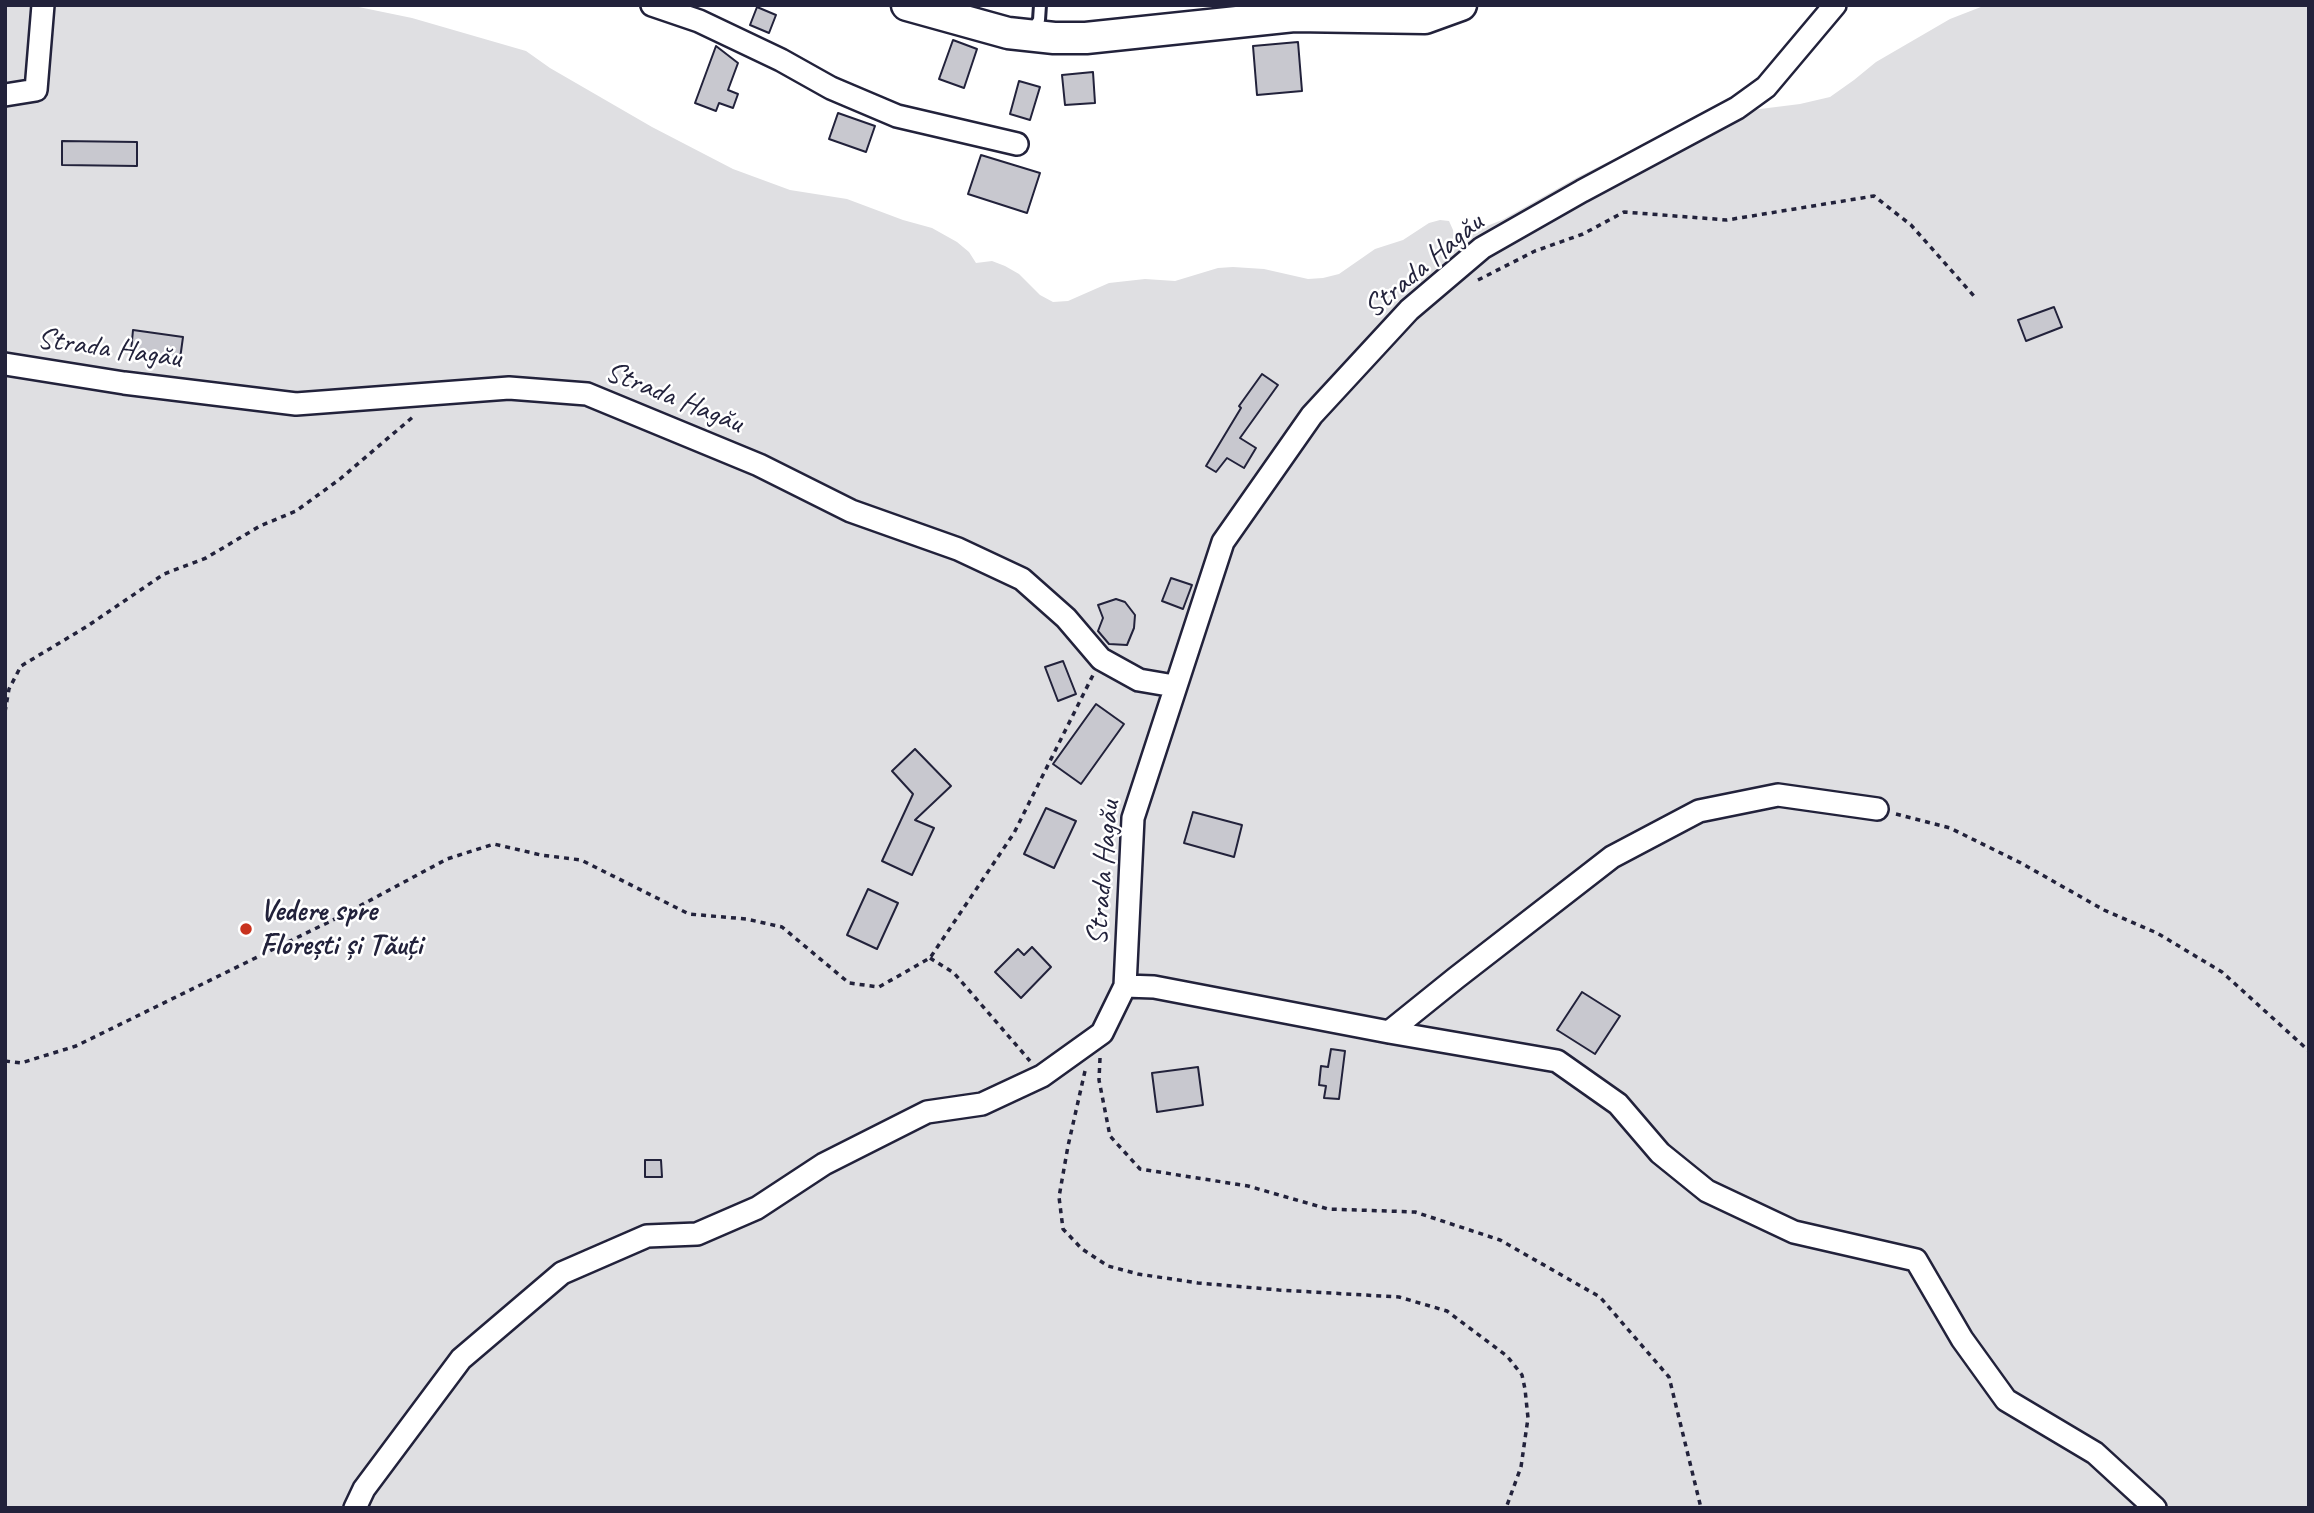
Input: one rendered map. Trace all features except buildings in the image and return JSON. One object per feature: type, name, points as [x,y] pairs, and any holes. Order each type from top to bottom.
[{"type":"street","points":[[5,95],[36,90],[43,5]]},
{"type":"street","points":[[652,5],[699,21],[781,60],[831,88],[897,116],[1017,144]]},
{"type":"street","points":[[907,5],[1008,33],[1054,38],[1086,38],[1294,16],[1425,18],[1461,5]]},
{"type":"street","name":"Strada Hagău","points":[[1125,986],[1133,818],[1174,686],[1223,542],[1312,415],[1409,310],[1482,248],[1747,101],[1766,87],[1835,5]]},
{"type":"street","name":"Strada Hagău","points":[[5,364],[124,383],[296,404],[509,388],[587,394],[759,465],[851,511],[958,549],[1022,579],[1066,618],[1101,659],[1139,680],[1174,686]]},
{"type":"street","points":[[1390,1032],[1612,857],[1699,811],[1778,795],[1877,809]]},
{"type":"street","points":[[355,1508],[364,1489],[461,1359],[562,1273],[647,1236],[697,1234],[757,1208],[824,1164],[927,1112],[982,1104],[1042,1076],[1102,1033],[1125,986],[1154,987],[1557,1061],[1618,1104],[1660,1153],[1707,1191],[1794,1232],[1916,1260],[1962,1339],[2006,1400],[2095,1454],[2155,1508]]},
{"type":"lane","points":[[1029,35],[1038,20],[1040,5]]},
{"type":"path","points":[[1474,282],[1535,251],[1583,234],[1624,212],[1727,220],[1874,196],[1911,225],[1974,296]]},
{"type":"path","points":[[5,712],[9,689],[21,666],[86,627],[164,574],[206,558],[260,526],[296,511],[340,480],[414,415]]},
{"type":"path","points":[[5,1061],[21,1063],[76,1046],[339,917],[447,859],[495,844],[541,855],[581,860],[689,914],[746,919],[782,927],[849,983],[879,987],[930,957],[1014,833],[1101,659]]},
{"type":"path","points":[[1877,809],[1950,828],[2021,863],[2104,910],[2157,933],[2222,972],[2309,1051]]},
{"type":"path","points":[[930,957],[954,973],[1042,1076]]},
{"type":"path","points":[[1095,1058],[1100,1058],[1099,1080],[1110,1136],[1140,1169],[1248,1186],[1328,1209],[1415,1212],[1500,1240],[1600,1297],[1669,1377],[1701,1508]]},
{"type":"path","points":[[1085,1071],[1059,1197],[1063,1228],[1082,1250],[1108,1266],[1138,1274],[1198,1283],[1399,1297],[1447,1311],[1507,1356],[1522,1375],[1528,1418],[1521,1467],[1506,1508]]},
{"type":"shaded area","points":[[5,5],[349,5],[412,18],[526,51],[550,68],[652,127],[733,169],[790,190],[847,199],[932,228],[957,242],[969,252],[976,263],[992,261],[1005,266],[1019,274],[1040,295],[1053,302],[1068,301],[1109,283],[1145,279],[1175,281],[1218,268],[1264,269],[1308,279],[1323,278],[1339,274],[1375,249],[1403,240],[1429,223],[1440,220],[1449,221],[1454,239],[1502,220],[1578,177],[1684,124],[1712,115],[1800,104],[1830,97],[1876,62],[1950,19],[1986,5],[2309,5],[2309,1508],[5,1508]]},
{"type":"place","name":"Vedere spre Florești și Tăuți","points":[[246,929]]}]
